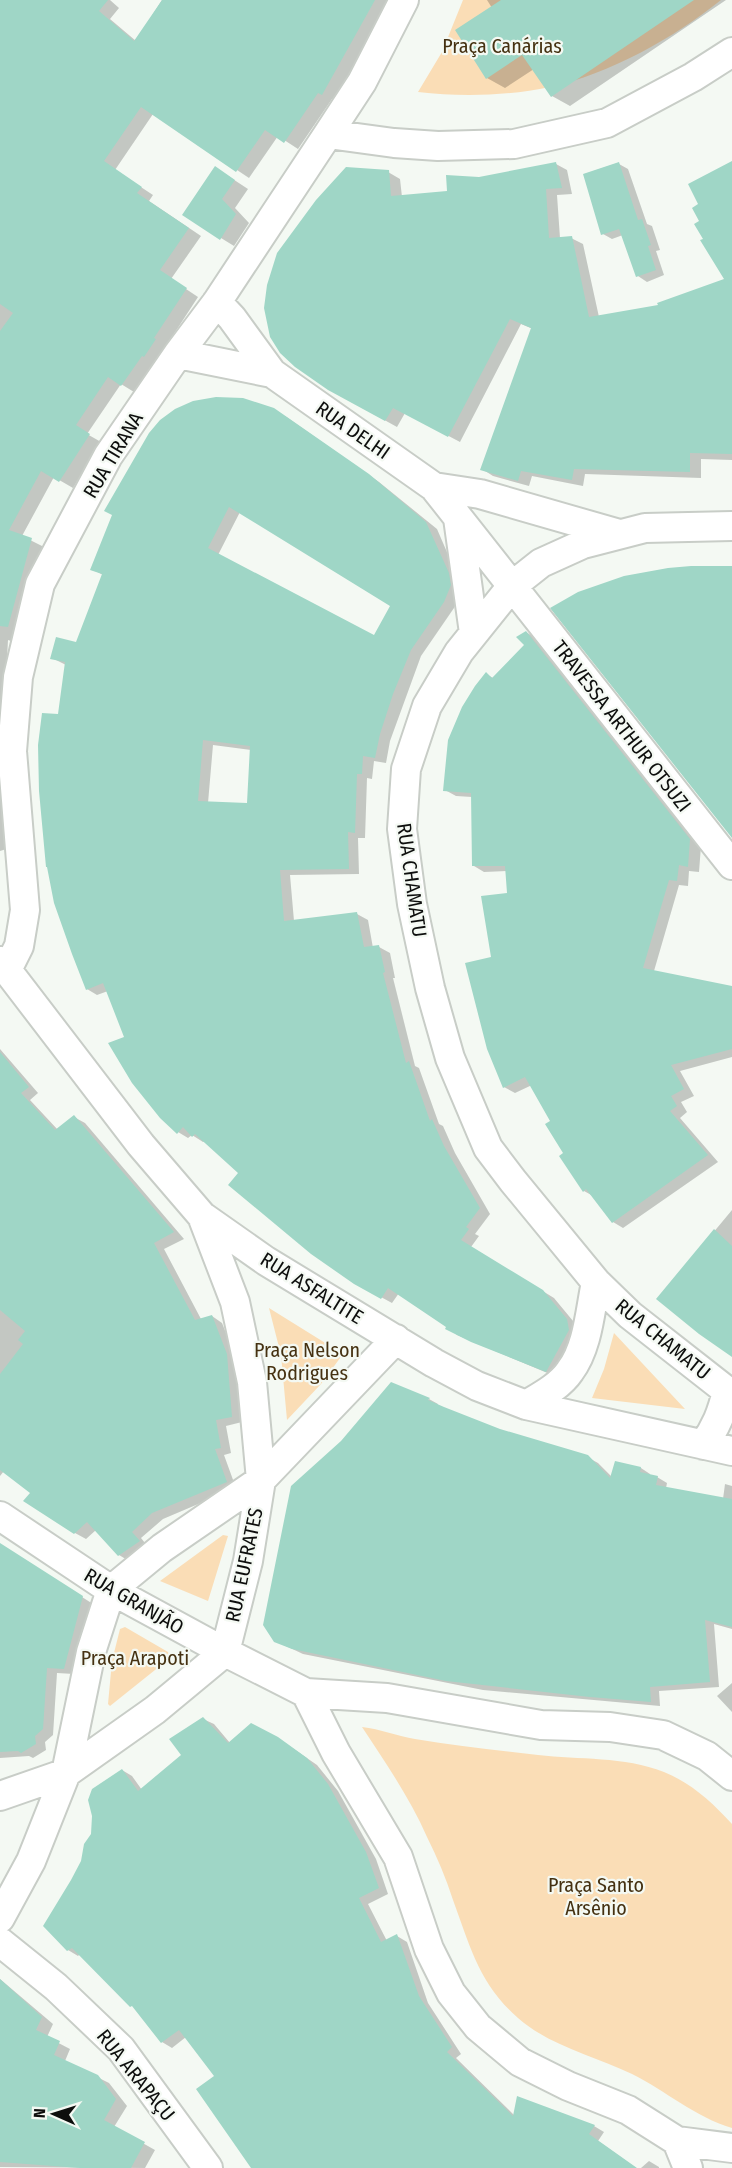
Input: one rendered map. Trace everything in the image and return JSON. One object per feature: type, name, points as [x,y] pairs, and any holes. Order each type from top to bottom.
[{"type":"street","name":"RUA TIRANA","points":[[4,965],[19,946],[25,910],[12,751],[18,677],[40,584],[108,456],[217,302],[362,82],[404,0]]},
{"type":"street","points":[[328,134],[438,146],[514,144],[607,123],[693,77],[732,52]]},
{"type":"street","name":"RUA DELHI","points":[[217,302],[232,318],[272,373],[434,487],[512,586]]},
{"type":"street","name":"RUA DELHI","points":[[178,354],[272,373]]},
{"type":"street","name":"RUA DELHI","points":[[434,487],[480,494],[619,534]]},
{"type":"street","points":[[457,516],[474,633]]},
{"type":"street","name":"RUA CHAMATU","points":[[730,1392],[630,1315],[596,1282],[488,1148],[450,1058],[430,988],[412,904],[402,829],[406,769],[427,706],[459,652],[512,586],[541,563],[583,544],[619,534],[645,528],[732,526]]},
{"type":"street","name":"TRAVESSA ARTHUR OTSUZI","points":[[512,586],[732,865]]},
{"type":"street","name":"RUA ASFALTITE","points":[[4,965],[141,1145],[202,1216],[266,1261],[477,1386],[526,1405],[732,1451]]},
{"type":"street","name":"RUA EUFRATES","points":[[202,1216],[235,1302],[252,1382],[261,1480],[248,1561],[225,1652]]},
{"type":"street","name":"RUA CHAMATU","points":[[526,1405],[550,1390],[570,1372],[582,1348],[596,1282]]},
{"type":"street","points":[[0,1918],[31,1861],[66,1773],[90,1652],[111,1590],[162,1548],[261,1480],[396,1339]]},
{"type":"street","points":[[703,1445],[715,1429],[730,1392]]},
{"type":"street","name":"RUA GRANJÃO","points":[[0,1516],[111,1590],[306,1693]]},
{"type":"street","points":[[0,1796],[66,1773],[155,1710],[225,1652]]},
{"type":"street","points":[[306,1693],[387,1698],[541,1725],[610,1726],[663,1735],[707,1756],[732,1776]]},
{"type":"street","points":[[306,1693],[336,1753],[398,1857],[429,1949],[451,1993],[478,2026],[520,2062],[568,2086],[628,2110],[677,2141],[732,2148]]},
{"type":"street","name":"RUA ARAPAÇU","points":[[0,1942],[57,1988],[121,2049],[208,2168]]},
{"type":"street","points":[[677,2141],[688,2168]]},
{"type":"green space","name":"Praça Canárias","points":[[463,0],[721,0],[683,28],[640,53],[572,81],[534,90],[501,94],[450,95],[418,92],[442,52]]},
{"type":"green space","name":"Praça Nelson Rodrigues","points":[[269,1308],[343,1354],[321,1384],[287,1420],[281,1355]]},
{"type":"green space","points":[[614,1333],[685,1409],[592,1398],[604,1369]]},
{"type":"green space","name":"Praça Arapoti","points":[[223,1535],[228,1536],[208,1601],[160,1581]]},
{"type":"green space","name":"Praça Arapoti","points":[[125,1627],[168,1652],[170,1658],[110,1706],[108,1704],[112,1661],[120,1629]]},
{"type":"green space","name":"Praça Santo Arsênio","points":[[362,1727],[446,1744],[538,1755],[617,1761],[649,1767],[674,1776],[692,1787],[732,1824],[732,2128],[693,2111],[632,2074],[544,2036],[518,2018],[505,2005],[494,1992],[477,1963],[444,1876],[413,1808]]},
{"type":"building","points":[[0,0],[108,0],[99,11],[134,41],[162,0],[375,0],[322,95],[318,93],[284,143],[265,130],[236,172],[141,107],[104,161],[142,187],[137,193],[189,228],[160,270],[187,288],[144,357],[142,356],[121,386],[108,377],[76,425],[90,434],[59,482],[41,471],[9,530],[32,538],[8,627],[0,626],[0,331],[13,313],[0,304]]},
{"type":"building","name":"Praça Canárias","points":[[501,0],[694,0],[551,97],[522,55],[486,79],[455,30]]},
{"type":"building","points":[[732,161],[732,454],[690,453],[690,472],[574,469],[572,480],[521,471],[518,481],[480,470],[531,328],[510,319],[448,437],[393,408],[385,421],[328,390],[295,367],[280,353],[270,337],[264,308],[267,285],[277,253],[316,200],[346,167],[389,170],[391,196],[447,191],[446,175],[479,177],[556,162],[562,188],[546,189],[549,238],[572,236],[589,317],[658,305],[657,303],[724,279],[700,240],[703,239],[694,224],[699,221],[692,208],[698,204],[688,184]]},
{"type":"building","points":[[619,162],[638,220],[642,219],[651,245],[648,246],[656,270],[636,277],[619,229],[601,235],[583,174]]},
{"type":"building","points":[[215,166],[235,180],[222,199],[236,214],[220,240],[182,215]]},
{"type":"building","points":[[216,397],[243,398],[274,408],[369,474],[426,522],[449,573],[451,585],[444,602],[411,650],[393,694],[375,758],[363,756],[362,774],[357,774],[355,833],[348,832],[349,869],[280,870],[284,921],[357,912],[364,947],[379,945],[385,972],[383,973],[406,1063],[409,1061],[430,1121],[432,1119],[444,1146],[480,1208],[466,1227],[469,1229],[461,1240],[543,1290],[567,1319],[569,1330],[546,1372],[445,1329],[446,1327],[388,1288],[381,1299],[354,1284],[311,1254],[228,1185],[238,1173],[195,1134],[192,1137],[183,1127],[177,1134],[160,1118],[132,1083],[108,1043],[124,1037],[103,983],[86,990],[72,954],[54,903],[46,867],[39,791],[38,745],[42,713],[58,714],[65,662],[50,659],[56,637],[76,642],[102,574],[90,570],[112,515],[104,511],[149,433],[160,420],[175,409],[193,401]],"holes":[[[229,507],[390,606],[374,635],[208,548]],[[203,740],[250,746],[247,803],[198,801]]]},
{"type":"building","points":[[691,566],[732,566],[732,838],[550,608],[578,592],[624,576]]},
{"type":"building","points":[[526,631],[690,839],[688,867],[679,865],[677,881],[669,880],[643,968],[732,986],[732,1049],[671,1065],[684,1089],[671,1096],[677,1106],[670,1111],[708,1155],[612,1223],[586,1189],[583,1192],[559,1156],[563,1153],[545,1124],[550,1121],[525,1077],[503,1088],[487,1049],[465,963],[491,957],[481,896],[507,893],[505,866],[472,866],[471,793],[443,791],[448,740],[462,707],[475,686],[486,672],[492,678],[524,645],[516,637]]},
{"type":"building","points":[[0,1052],[29,1087],[21,1093],[55,1130],[74,1115],[174,1232],[154,1243],[195,1320],[212,1315],[227,1354],[232,1417],[216,1420],[221,1448],[215,1449],[227,1482],[152,1513],[132,1532],[140,1541],[118,1556],[87,1522],[74,1534],[23,1501],[30,1493],[0,1470],[0,1374],[23,1344],[18,1340],[25,1331],[0,1310]]},
{"type":"building","points":[[714,1229],[732,1246],[732,1357],[656,1299]]},
{"type":"building","points":[[391,1382],[430,1398],[428,1400],[444,1407],[500,1429],[588,1455],[610,1478],[615,1461],[641,1467],[640,1472],[658,1476],[656,1485],[732,1499],[732,1627],[705,1620],[710,1682],[650,1687],[651,1702],[590,1697],[446,1681],[292,1649],[274,1642],[263,1625],[291,1486],[341,1441]]},
{"type":"building","points":[[0,1543],[83,1596],[64,1669],[47,1668],[43,1729],[35,1736],[36,1744],[21,1753],[18,1751],[0,1752]]},
{"type":"building","points":[[203,1717],[228,1743],[251,1723],[278,1737],[307,1758],[328,1784],[366,1852],[379,1888],[359,1898],[381,1942],[397,1934],[419,1996],[452,2047],[447,2052],[513,2116],[517,2096],[595,2125],[589,2134],[637,2168],[251,2168],[196,2089],[214,2076],[179,2030],[161,2043],[132,2006],[130,2007],[72,1948],[67,1951],[43,1926],[81,1861],[84,1844],[91,1834],[92,1816],[88,1800],[92,1789],[122,1769],[138,1791],[181,1755],[169,1739]]},
{"type":"building","points":[[0,1979],[42,2017],[36,2030],[60,2041],[54,2055],[98,2075],[116,2099],[104,2120],[145,2142],[131,2168],[80,2168],[0,2162]]}]
